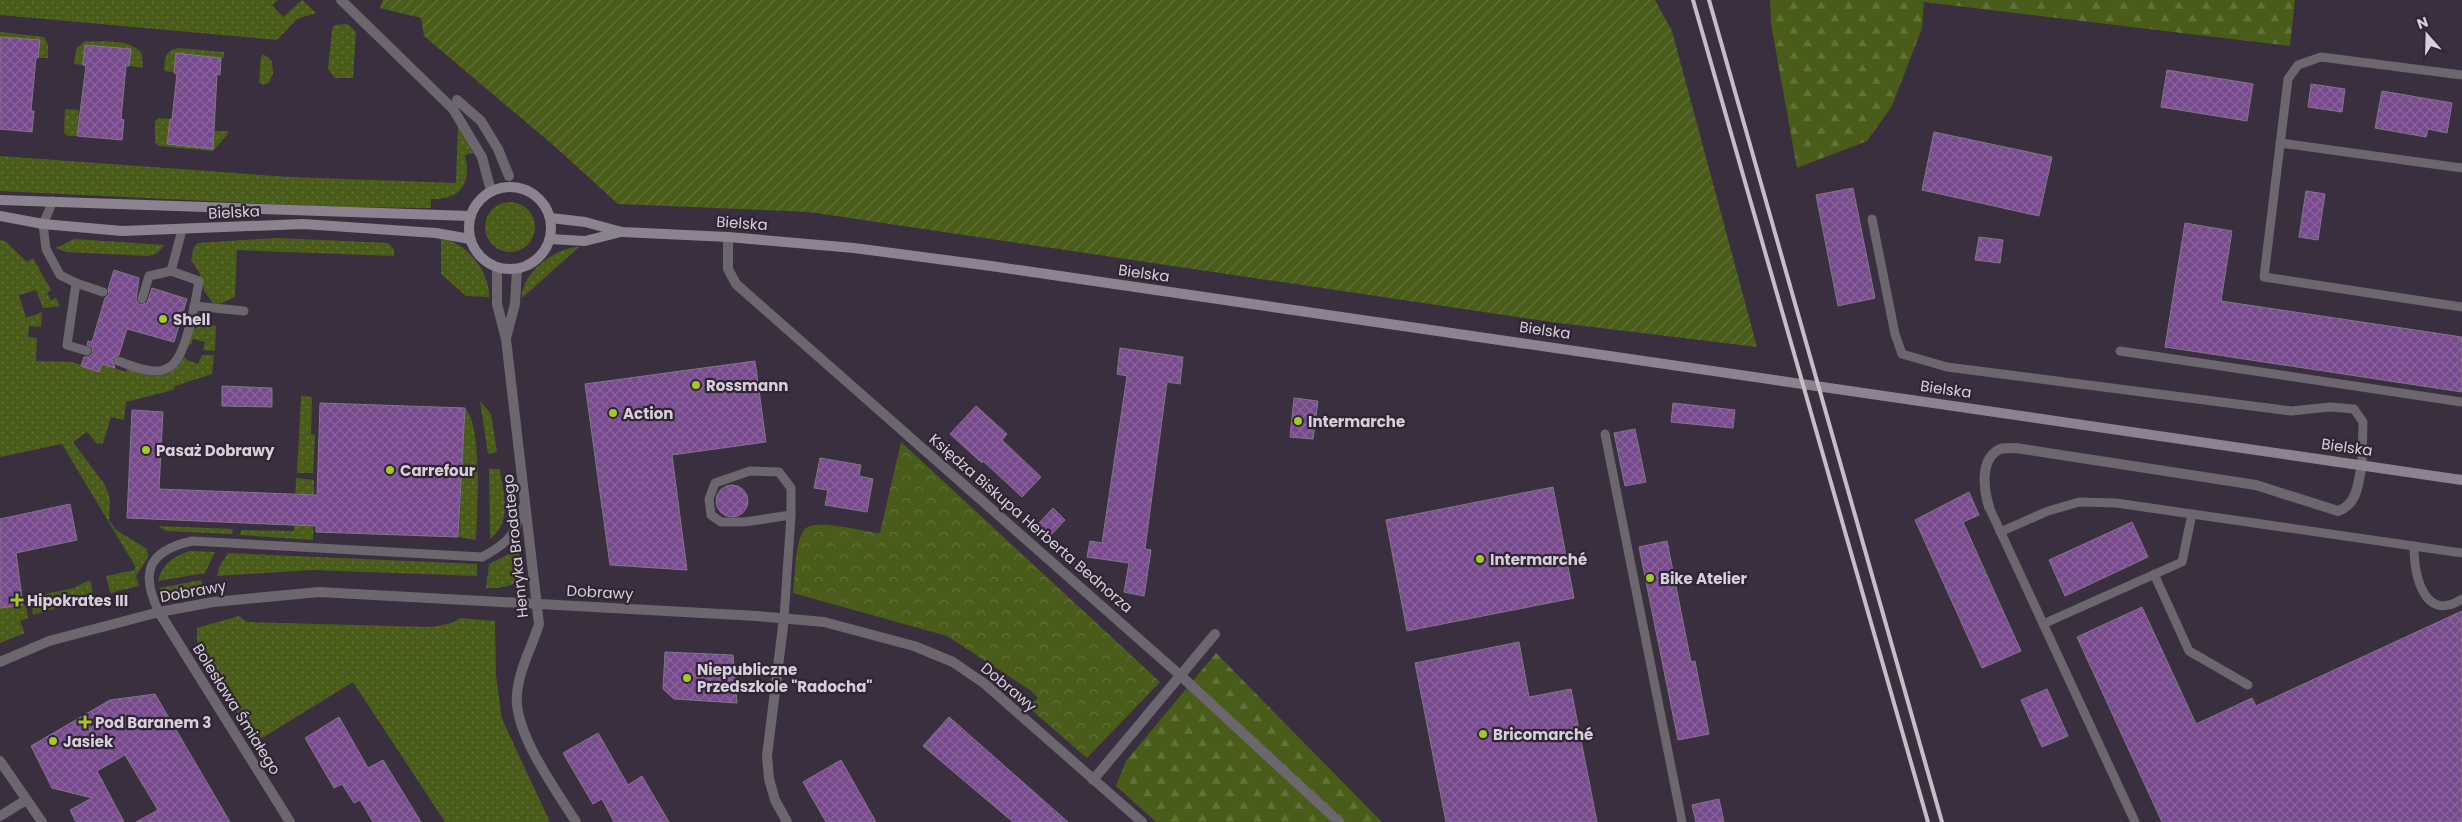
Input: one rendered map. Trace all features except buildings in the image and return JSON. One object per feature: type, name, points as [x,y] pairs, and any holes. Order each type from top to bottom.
[{"type":"main road","points":[[513,186],[526,189],[537,196],[546,206],[551,218],[550,239],[546,250],[528,265],[517,269],[497,267],[480,256],[470,239],[470,216],[482,197],[491,190],[513,186]]},
{"type":"main road","name":"Bielska","points":[[0,200],[470,216]]},
{"type":"main road","name":"Bielska","points":[[0,216],[43,224],[122,231],[303,224],[436,233],[470,239]]},
{"type":"main road","name":"Bielska","points":[[551,218],[585,222],[622,232],[728,237],[854,248],[991,266],[2462,480]]},
{"type":"main road","name":"Bielska","points":[[550,239],[585,241],[622,232]]},
{"type":"street","points":[[341,0],[453,109],[482,156],[491,190]]},
{"type":"street","points":[[456,100],[481,120],[498,149],[509,176]]},
{"type":"street","name":"Księdza Biskupa Herberta Bednorza","points":[[728,237],[728,269],[736,284],[1181,676],[1339,822]]},
{"type":"street","name":"Henryka Brodatego","points":[[497,267],[497,304],[506,339],[510,383],[526,496],[539,624],[522,669],[517,696],[522,727],[538,761],[576,822]]},
{"type":"street","name":"Henryka Brodatego","points":[[506,339],[515,304],[517,269]]},
{"type":"street","points":[[1989,507],[1984,490],[1985,471],[1990,457],[2001,449],[2016,448],[2256,485],[2338,512],[2348,508],[2355,497],[2362,464]]},
{"type":"street","name":"Dobrawy","points":[[0,662],[49,641],[159,612],[213,602],[319,592],[784,618],[824,622],[914,646],[953,662],[985,684],[1142,822]]},
{"type":"street","name":"Bolesława Śmiałego","points":[[159,612],[290,822]]},
{"type":"street","points":[[784,618],[767,756],[769,779],[775,800],[787,822]]},
{"type":"street","points":[[1093,780],[1215,634]]},
{"type":"street","points":[[0,761],[42,822]]},
{"type":"street","points":[[0,816],[26,800]]},
{"type":"lane","points":[[2462,75],[2321,57],[2298,65],[2288,79],[2264,277],[2462,307]]},
{"type":"lane","points":[[2280,143],[2462,168]]},
{"type":"lane","points":[[53,201],[43,224],[46,249],[60,274],[76,283],[104,292]]},
{"type":"lane","points":[[1872,219],[1895,334],[1902,354],[1947,368],[2291,411],[2330,407],[2354,409],[2363,422],[2362,464]]},
{"type":"lane","points":[[171,271],[182,230]]},
{"type":"lane","points":[[118,361],[139,368],[157,371],[167,368],[178,357],[194,306],[199,281],[171,271],[149,276],[142,299]]},
{"type":"lane","points":[[76,283],[67,345],[87,351]]},
{"type":"lane","points":[[194,306],[244,311]]},
{"type":"lane","points":[[2120,351],[2462,402]]},
{"type":"lane","points":[[1605,434],[1682,822]]},
{"type":"lane","points":[[784,618],[791,515],[791,488],[779,472],[750,471],[714,483],[708,500],[711,514],[721,522],[745,522],[791,515]]},
{"type":"lane","points":[[159,612],[151,595],[148,576],[153,562],[173,545],[201,542],[482,557],[496,550],[515,532],[526,496]]},
{"type":"lane","points":[[2000,532],[2048,511],[2079,502],[2116,503],[2462,553]]},
{"type":"lane","points":[[1989,507],[2135,822]]},
{"type":"lane","points":[[2042,624],[2182,562],[2192,514]]},
{"type":"lane","points":[[2414,546],[2414,571],[2420,587],[2429,599],[2441,606],[2454,604],[2462,599]]},
{"type":"lane","points":[[2154,574],[2189,651],[2248,685]]},
{"type":"green space","points":[[0,0],[278,0],[272,5],[283,17],[302,0],[316,13],[297,19],[277,40],[0,15]]},
{"type":"green space","points":[[383,0],[1655,0],[1672,31],[1757,347],[1551,322],[809,212],[618,204],[553,145],[424,36],[421,18],[380,8]]},
{"type":"green space","points":[[1770,0],[2295,0],[2290,46],[1924,2],[1922,28],[1892,106],[1867,141],[1797,168],[1771,24]]},
{"type":"green space","points":[[348,24],[356,32],[353,78],[335,78],[328,69],[332,30],[334,25]]},
{"type":"green space","points":[[0,32],[44,37],[48,45],[48,58],[38,58],[40,40],[13,41],[13,38],[0,37]]},
{"type":"green space","points":[[85,41],[116,42],[131,45],[142,54],[143,68],[129,66],[130,49],[85,45],[83,65],[74,64],[76,49]]},
{"type":"green space","points":[[179,48],[224,52],[224,58],[206,56],[195,58],[195,55],[176,53],[174,72],[164,71],[168,53]]},
{"type":"green space","points":[[263,54],[272,61],[273,73],[269,83],[263,85],[259,82],[261,57]]},
{"type":"green space","points":[[65,109],[79,110],[77,136],[68,136],[64,133]]},
{"type":"green space","points":[[158,118],[170,119],[168,144],[213,148],[214,131],[228,131],[228,134],[213,151],[159,146],[155,143],[155,121]]},
{"type":"green space","points":[[458,125],[473,153],[465,155],[467,174],[465,181],[457,193],[441,199],[431,199],[431,208],[333,207],[0,191],[0,156],[290,177],[456,183]]},
{"type":"green space","points":[[510,202],[519,204],[530,213],[535,227],[533,236],[524,247],[510,252],[501,250],[490,241],[485,227],[487,218],[496,207]]},
{"type":"green space","points":[[277,238],[388,243],[394,249],[394,256],[237,250],[235,297],[219,304],[213,303],[204,291],[199,272],[191,260],[194,247],[198,243]]},
{"type":"green space","points":[[74,239],[165,245],[156,254],[148,256],[66,252],[56,248]]},
{"type":"green space","points":[[441,239],[459,245],[475,259],[485,278],[489,297],[466,296],[441,274]]},
{"type":"green space","points":[[0,240],[5,241],[27,262],[33,258],[51,290],[47,293],[51,300],[56,298],[60,306],[43,308],[36,290],[19,295],[26,318],[42,312],[41,327],[29,326],[28,337],[37,338],[36,361],[73,362],[99,372],[102,364],[126,372],[127,369],[159,376],[172,371],[184,357],[198,364],[202,355],[214,355],[212,374],[175,386],[173,390],[126,402],[124,420],[111,417],[103,443],[97,444],[87,432],[73,442],[105,485],[110,499],[109,520],[116,530],[147,549],[148,557],[136,576],[139,586],[110,593],[106,576],[135,570],[135,566],[62,444],[0,457]]},
{"type":"green space","points":[[579,247],[522,298],[523,289],[533,271],[551,256],[570,248]]},
{"type":"green space","points":[[208,324],[216,326],[215,351],[203,350],[205,342],[193,339],[191,345],[188,344],[192,329]]},
{"type":"green space","points":[[301,396],[312,397],[311,434],[315,435],[313,473],[297,473]]},
{"type":"green space","points":[[480,401],[491,414],[497,452],[488,454]]},
{"type":"green space","points":[[465,408],[471,418],[477,450],[476,540],[459,537]]},
{"type":"green space","points":[[901,442],[1160,682],[1087,758],[1028,707],[1038,698],[1030,690],[947,636],[793,593],[797,550],[805,529],[810,526],[829,525],[880,533]]},
{"type":"green space","points":[[489,469],[500,469],[505,507],[502,524],[490,539]]},
{"type":"green space","points":[[296,478],[314,480],[313,540],[240,535],[241,530],[294,531]]},
{"type":"green space","points":[[158,526],[233,529],[232,534],[166,531]]},
{"type":"green space","points":[[518,544],[520,573],[518,579],[507,586],[486,588],[489,564],[509,554]]},
{"type":"green space","points":[[190,551],[215,552],[205,573],[158,581],[166,565],[179,555]]},
{"type":"green space","points":[[228,553],[477,564],[477,576],[312,570],[217,576],[219,567]]},
{"type":"green space","points":[[201,580],[205,592],[175,597],[165,596],[159,588]]},
{"type":"green space","points":[[87,581],[91,582],[93,597],[33,615],[31,597],[74,588]]},
{"type":"green space","points":[[26,605],[28,618],[20,621],[25,633],[0,643],[0,608]]},
{"type":"green space","points":[[239,616],[247,622],[431,627],[452,623],[460,618],[495,621],[496,675],[502,719],[550,822],[445,822],[353,682],[254,743],[197,641],[197,628]]},
{"type":"green space","points":[[1216,653],[1382,822],[1156,822],[1116,786],[1126,761]]},
{"type":"railway","points":[[1693,0],[1928,822]]},
{"type":"railway","points":[[1709,0],[1942,822]]},
{"type":"place","name":"Shell","points":[[163,319]]},
{"type":"place","name":"Rossmann","points":[[696,385]]},
{"type":"place","name":"Action","points":[[613,413]]},
{"type":"place","name":"Intermarche","points":[[1298,421]]},
{"type":"place","name":"Pasaż Dobrawy","points":[[146,450]]},
{"type":"place","name":"Carrefour","points":[[390,470]]},
{"type":"place","name":"Intermarché","points":[[1480,559]]},
{"type":"place","name":"Bike Atelier","points":[[1650,578]]},
{"type":"place","name":"Hipokrates III","points":[[17,600]]},
{"type":"place","name":"Niepubliczne Przedszkole \"Radocha\"","points":[[687,678]]},
{"type":"place","name":"Pod Baranem 3","points":[[85,722]]},
{"type":"place","name":"Bricomarché","points":[[1483,734]]},
{"type":"place","name":"Jasiek","points":[[53,741]]}]
